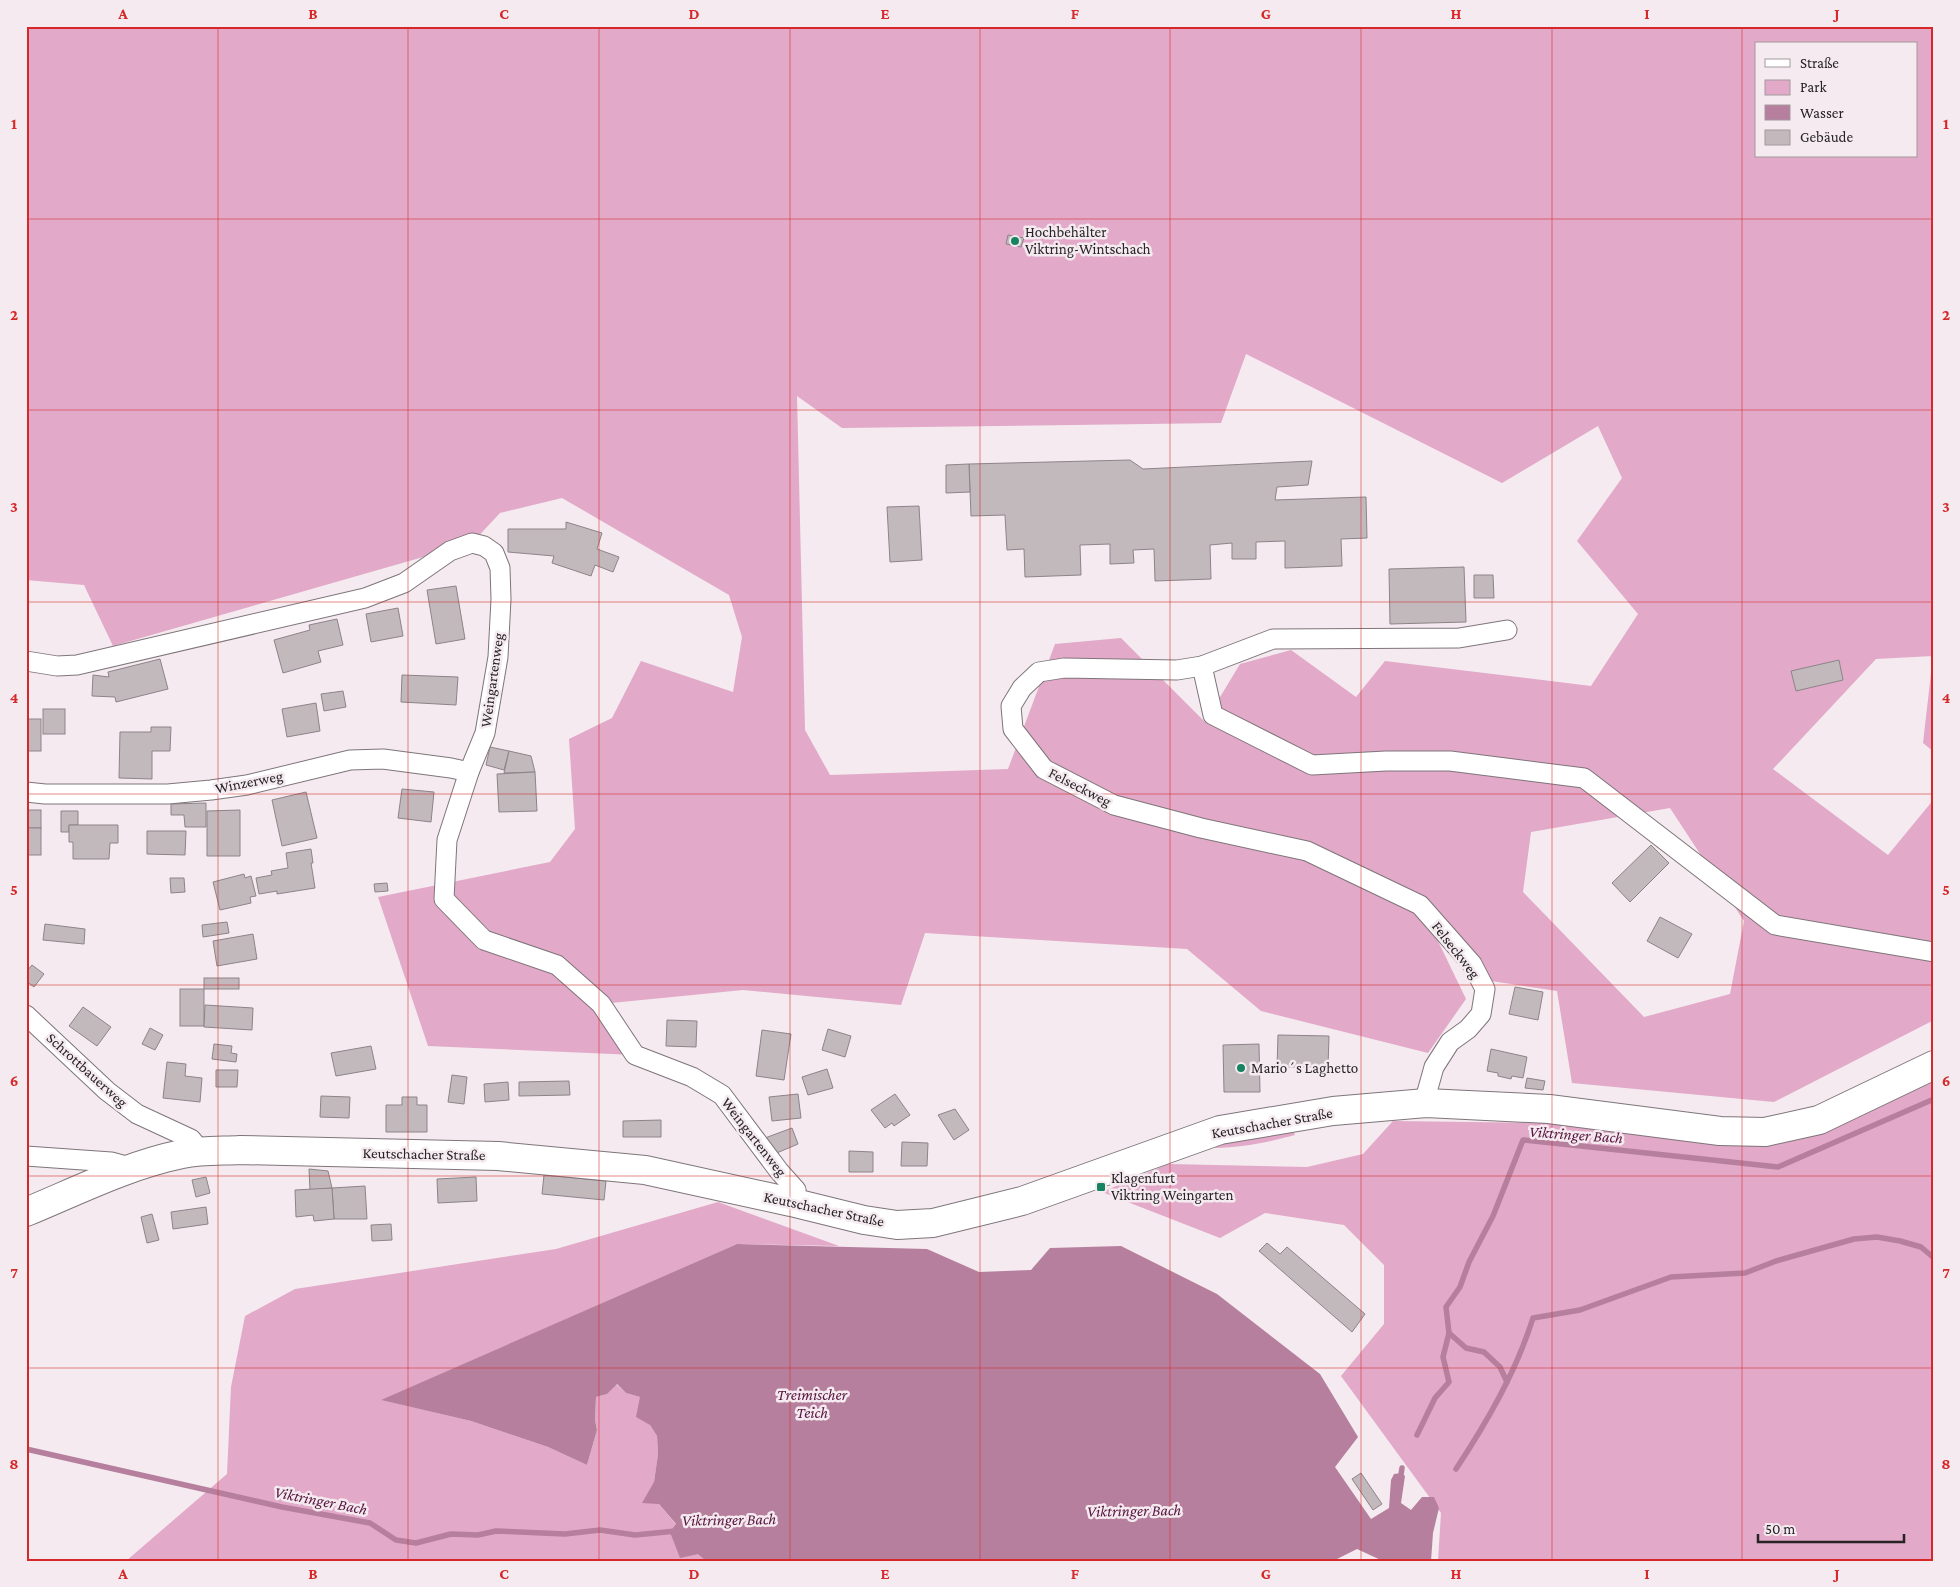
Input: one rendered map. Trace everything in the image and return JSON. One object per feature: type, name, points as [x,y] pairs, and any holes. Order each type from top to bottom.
[{"type":"main road","name":"Keutschacher Straße","points":[[26,1212],[133,1168],[161,1159],[201,1151],[240,1150],[498,1156],[645,1170],[864,1220],[897,1224],[934,1223],[1022,1202],[1220,1130],[1333,1111],[1426,1103],[1549,1109],[1720,1131],[1766,1132],[1819,1120],[1934,1065]]},
{"type":"street","name":"Weingartenweg","points":[[26,661],[57,666],[77,665],[365,598],[404,583],[450,551],[472,543],[484,546],[494,554],[500,568],[501,599],[498,657],[485,733],[469,772],[447,840],[444,899],[484,940],[557,964],[601,1004],[635,1055],[692,1077],[722,1096],[779,1171],[796,1190],[791,1202]]},
{"type":"street","name":"Felseckweg","points":[[1426,1103],[1434,1067],[1450,1042],[1468,1029],[1481,1014],[1485,989],[1472,964],[1420,905],[1307,851],[1201,828],[1114,805],[1044,769],[1013,729],[1011,706],[1022,688],[1039,672],[1064,668],[1178,670],[1202,666],[1273,639],[1459,638],[1507,630]]},
{"type":"street","points":[[1202,666],[1214,715],[1312,765],[1386,761],[1450,761],[1584,778],[1775,925],[1934,952]]},
{"type":"street","name":"Winzerweg","points":[[26,792],[45,794],[168,794],[211,790],[247,785],[350,760],[383,759],[469,772]]},
{"type":"street","name":"Schrottbauerweg","points":[[26,1015],[107,1091],[137,1114],[191,1139],[201,1151]]},
{"type":"street","points":[[26,1156],[112,1162],[133,1168]]},
{"type":"green space","points":[[26,26],[1934,26],[1934,752],[1923,743],[1933,656],[1876,659],[1773,769],[1888,855],[1934,799],[1934,1020],[1774,1102],[1572,1083],[1557,991],[1491,981],[1421,906],[1466,999],[1428,1053],[1261,1011],[1187,949],[925,933],[901,1005],[743,990],[601,1004],[635,1055],[428,1046],[378,897],[550,862],[575,829],[569,739],[612,718],[641,661],[733,692],[742,637],[729,595],[562,498],[500,513],[472,543],[113,646],[84,585],[26,580]],"holes":[[[1246,354],[1502,483],[1598,426],[1622,478],[1577,541],[1638,614],[1591,686],[1385,661],[1356,697],[1291,650],[1240,664],[1205,722],[1121,638],[1055,644],[1008,769],[830,775],[805,730],[797,396],[842,428],[1221,423]],[[1670,808],[1744,921],[1730,994],[1644,1017],[1523,892],[1531,832]]]},
{"type":"green space","points":[[1934,1077],[1934,1561],[1438,1561],[1441,1513],[1341,1376],[1384,1324],[1384,1265],[1344,1225],[1265,1213],[1220,1238],[1102,1192],[1168,1164],[1307,1167],[1363,1154],[1393,1121],[1546,1123],[1759,1142]]},
{"type":"green space","points":[[1293,1131],[1295,1135],[1264,1142],[1236,1147],[1214,1148],[1230,1141]]},
{"type":"green space","points":[[718,1202],[839,1246],[737,1244],[382,1400],[471,1421],[548,1447],[587,1465],[597,1430],[595,1420],[596,1397],[607,1394],[616,1384],[626,1393],[640,1397],[650,1425],[657,1436],[658,1454],[654,1482],[659,1504],[706,1561],[126,1561],[227,1474],[231,1387],[245,1316],[295,1289],[556,1249]]},
{"type":"water","name":"Treimischer Teich","points":[[737,1244],[927,1249],[979,1272],[1031,1270],[1050,1248],[1121,1246],[1217,1294],[1320,1374],[1358,1437],[1335,1467],[1371,1519],[1389,1508],[1391,1480],[1394,1474],[1402,1473],[1405,1476],[1401,1503],[1411,1510],[1422,1497],[1434,1497],[1439,1508],[1433,1533],[1431,1561],[1383,1561],[1357,1549],[1333,1561],[706,1561],[698,1554],[680,1558],[670,1532],[676,1524],[659,1504],[642,1503],[654,1482],[658,1454],[657,1436],[650,1425],[636,1417],[640,1397],[626,1393],[617,1384],[607,1394],[596,1397],[595,1420],[597,1430],[587,1465],[548,1447],[471,1421],[381,1400]]},
{"type":"building","name":"Hochbehälter Viktring-Wintschach","points":[[1008,235],[1024,238],[1021,247],[1006,244]]},
{"type":"building","points":[[1130,460],[1143,469],[1312,461],[1308,485],[1277,487],[1275,500],[1366,497],[1367,538],[1341,539],[1342,566],[1285,568],[1285,541],[1256,542],[1256,559],[1232,559],[1232,543],[1210,545],[1211,579],[1155,581],[1154,549],[1133,550],[1134,563],[1110,564],[1110,544],[1080,545],[1081,575],[1025,577],[1024,549],[1007,550],[1005,515],[971,516],[969,464]]},
{"type":"building","points":[[969,464],[970,492],[946,493],[946,465]]},
{"type":"building","points":[[919,506],[922,560],[890,562],[887,507]]},
{"type":"building","points":[[566,522],[602,533],[597,549],[619,557],[613,572],[595,565],[591,576],[552,563],[554,556],[508,552],[508,529],[566,529]]},
{"type":"building","points":[[1464,567],[1466,622],[1390,624],[1389,569]]},
{"type":"building","points":[[1474,575],[1493,575],[1494,598],[1474,598]]},
{"type":"building","points":[[456,586],[465,639],[436,644],[427,590]]},
{"type":"building","points":[[398,608],[403,636],[371,642],[366,614]]},
{"type":"building","points":[[337,619],[343,645],[318,651],[321,662],[283,673],[274,640],[310,630],[309,625]]},
{"type":"building","points":[[160,659],[168,689],[116,702],[115,697],[92,696],[93,675],[109,677],[108,672]]},
{"type":"building","points":[[1839,660],[1843,680],[1796,691],[1791,671]]},
{"type":"building","points":[[402,675],[458,677],[456,705],[401,702]]},
{"type":"building","points":[[343,691],[346,707],[324,711],[321,694]]},
{"type":"building","points":[[316,703],[320,731],[287,737],[282,709]]},
{"type":"building","points":[[43,709],[65,709],[65,734],[43,734]]},
{"type":"building","points":[[26,719],[41,719],[41,751],[26,751]]},
{"type":"building","points":[[151,727],[171,727],[170,751],[152,751],[152,779],[119,778],[120,732],[151,732]]},
{"type":"building","points":[[490,747],[509,751],[504,770],[486,765]]},
{"type":"building","points":[[509,751],[531,756],[535,772],[504,773]]},
{"type":"building","points":[[535,772],[537,811],[499,812],[497,774]]},
{"type":"building","points":[[402,789],[434,792],[431,822],[398,818]]},
{"type":"building","points":[[306,792],[317,838],[282,846],[272,800]]},
{"type":"building","points":[[206,803],[206,827],[185,827],[184,815],[171,815],[171,804]]},
{"type":"building","points":[[26,810],[41,810],[41,828],[26,828]]},
{"type":"building","points":[[240,810],[240,856],[207,856],[207,811]]},
{"type":"building","points":[[61,811],[78,811],[78,825],[69,825],[69,832],[61,832]]},
{"type":"building","points":[[69,825],[118,825],[118,843],[110,843],[109,859],[73,859],[73,842],[69,842]]},
{"type":"building","points":[[26,828],[41,828],[41,855],[26,855]]},
{"type":"building","points":[[147,831],[186,831],[185,855],[147,854]]},
{"type":"building","points":[[1651,845],[1669,863],[1630,902],[1612,883]]},
{"type":"building","points":[[311,849],[315,888],[277,894],[277,891],[259,894],[256,878],[272,875],[271,871],[288,868],[286,853]]},
{"type":"building","points":[[244,874],[245,878],[251,876],[256,896],[250,897],[251,903],[220,910],[213,882]]},
{"type":"building","points":[[170,878],[184,878],[185,892],[171,893]]},
{"type":"building","points":[[387,883],[388,891],[375,892],[374,884]]},
{"type":"building","points":[[1660,917],[1692,934],[1678,958],[1647,941]]},
{"type":"building","points":[[227,922],[229,933],[203,937],[202,925]]},
{"type":"building","points":[[45,924],[85,929],[84,944],[43,940]]},
{"type":"building","points":[[253,934],[257,959],[217,966],[213,941]]},
{"type":"building","points":[[32,965],[44,974],[34,987],[26,981],[26,972]]},
{"type":"building","points":[[204,978],[239,978],[239,989],[204,989]]},
{"type":"building","points":[[1515,987],[1543,992],[1538,1020],[1509,1014]]},
{"type":"building","points":[[180,989],[204,989],[204,1026],[180,1026]]},
{"type":"building","points":[[205,1005],[253,1008],[252,1030],[204,1027]]},
{"type":"building","points":[[83,1007],[111,1027],[97,1046],[69,1026]]},
{"type":"building","points":[[667,1020],[697,1021],[696,1047],[666,1046]]},
{"type":"building","points":[[150,1028],[163,1035],[155,1050],[142,1044]]},
{"type":"building","points":[[828,1029],[851,1036],[845,1057],[822,1050]]},
{"type":"building","points":[[762,1030],[791,1034],[784,1080],[756,1076]]},
{"type":"building","points":[[1278,1035],[1329,1036],[1328,1067],[1277,1067]]},
{"type":"building","points":[[214,1044],[232,1046],[231,1053],[237,1054],[236,1062],[212,1059]]},
{"type":"building","name":"Mario´s Laghetto","points":[[1259,1044],[1260,1092],[1224,1092],[1223,1045]]},
{"type":"building","points":[[371,1046],[376,1069],[336,1076],[331,1053]]},
{"type":"building","points":[[1491,1049],[1527,1057],[1523,1078],[1512,1076],[1511,1079],[1498,1076],[1498,1073],[1487,1071]]},
{"type":"building","points":[[167,1062],[186,1064],[185,1076],[202,1078],[200,1102],[163,1098]]},
{"type":"building","points":[[827,1069],[833,1088],[808,1095],[802,1077]]},
{"type":"building","points":[[216,1070],[238,1070],[237,1087],[216,1087]]},
{"type":"building","points":[[452,1075],[467,1077],[464,1104],[448,1102]]},
{"type":"building","points":[[1527,1078],[1545,1081],[1543,1090],[1525,1088]]},
{"type":"building","points":[[569,1081],[570,1095],[519,1096],[519,1082]]},
{"type":"building","points":[[508,1082],[509,1100],[485,1102],[484,1084]]},
{"type":"building","points":[[798,1094],[801,1118],[772,1121],[769,1097]]},
{"type":"building","points":[[895,1094],[910,1115],[894,1126],[892,1123],[885,1128],[871,1110]]},
{"type":"building","points":[[321,1096],[350,1097],[349,1118],[320,1117]]},
{"type":"building","points":[[402,1097],[417,1097],[417,1105],[427,1105],[427,1132],[386,1132],[386,1105],[402,1105]]},
{"type":"building","points":[[955,1109],[969,1130],[954,1140],[938,1115]]},
{"type":"building","points":[[661,1120],[661,1137],[623,1137],[623,1121]]},
{"type":"building","points":[[792,1128],[798,1144],[772,1155],[765,1138]]},
{"type":"building","points":[[902,1142],[928,1143],[927,1166],[901,1166]]},
{"type":"building","points":[[849,1151],[873,1152],[873,1172],[849,1172]]},
{"type":"building","points":[[309,1169],[328,1171],[332,1188],[310,1190]]},
{"type":"building","points":[[544,1175],[606,1181],[604,1200],[542,1194]]},
{"type":"building","points":[[206,1177],[210,1193],[196,1197],[192,1180]]},
{"type":"building","points":[[476,1177],[477,1201],[438,1203],[437,1179]]},
{"type":"building","points":[[365,1186],[367,1219],[334,1219],[332,1188]]},
{"type":"building","points":[[332,1188],[334,1219],[314,1221],[313,1215],[296,1217],[295,1190]]},
{"type":"building","points":[[206,1207],[208,1224],[173,1229],[171,1212]]},
{"type":"building","points":[[152,1214],[159,1240],[147,1243],[141,1217]]},
{"type":"building","points":[[391,1224],[392,1240],[372,1241],[371,1225]]},
{"type":"building","points":[[1267,1243],[1280,1254],[1287,1247],[1365,1314],[1352,1332],[1259,1251]]},
{"type":"building","points":[[1361,1473],[1382,1504],[1373,1510],[1352,1479]]},
{"type":"waterway","name":"Viktringer Bach","points":[[1417,1435],[1435,1398],[1449,1382],[1443,1357],[1449,1333],[1446,1307],[1460,1287],[1469,1262],[1493,1216],[1523,1140],[1778,1167],[1934,1099]]},
{"type":"waterway","points":[[1456,1469],[1500,1396],[1518,1358],[1533,1318],[1580,1310],[1671,1277],[1745,1273],[1776,1261],[1854,1239],[1877,1237],[1900,1241],[1921,1247],[1934,1258]]},
{"type":"waterway","points":[[1449,1333],[1466,1348],[1484,1352],[1500,1367],[1507,1382]]},
{"type":"waterway","name":"Viktringer Bach","points":[[26,1449],[282,1507],[370,1523],[396,1540],[416,1543],[451,1534],[478,1535],[496,1531],[565,1534],[600,1530],[635,1535],[676,1531]]},
{"type":"waterway","name":"Viktringer Bach","points":[[1400,1481],[1402,1468]]},
{"type":"place","name":"Hochbehälter Viktring-Wintschach","points":[[1015,241]]},
{"type":"place","name":"Mario´s Laghetto","points":[[1241,1068]]},
{"type":"place","name":"Klagenfurt Viktring Weingarten","points":[[1101,1187]]}]
